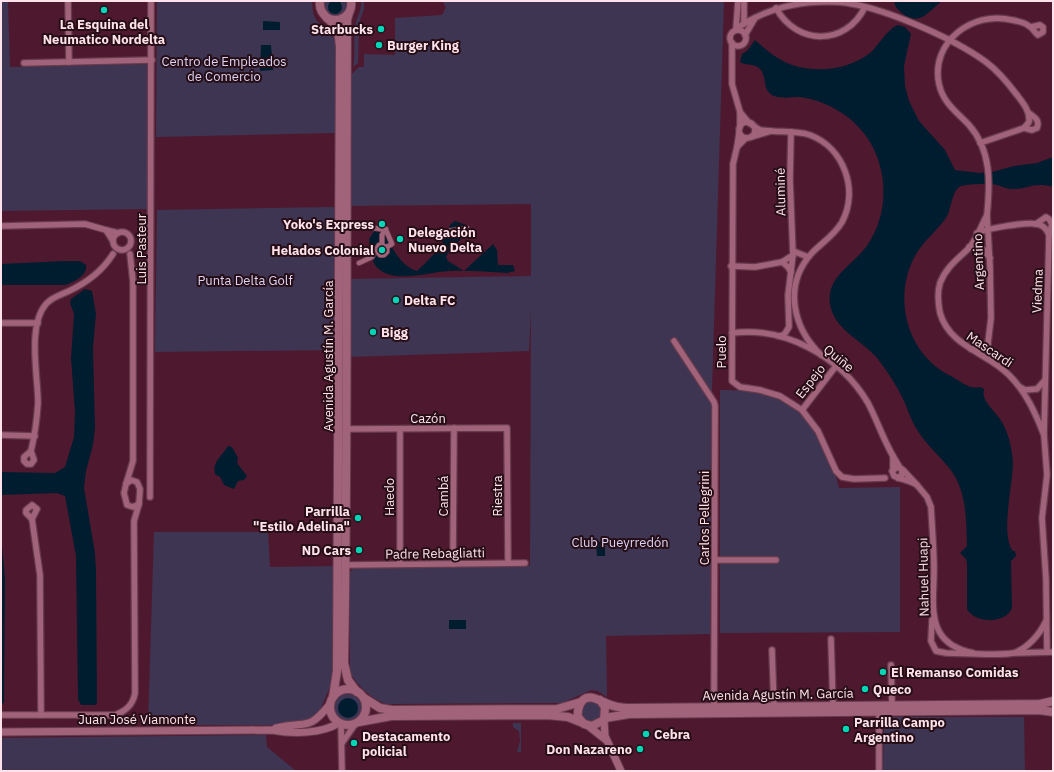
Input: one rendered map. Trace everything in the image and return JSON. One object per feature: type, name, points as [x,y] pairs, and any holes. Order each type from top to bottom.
[{"type":"main road","name":"Avenida Agustín M. García","points":[[351,1],[348,20],[348,429],[345,670],[348,680],[357,692]]},
{"type":"main road","name":"Avenida Agustín M. García","points":[[319,2],[320,10],[338,32],[340,46],[337,664],[332,701]]},
{"type":"main road","points":[[327,18],[336,20],[341,19],[349,13]]},
{"type":"main road","points":[[352,690],[357,692],[380,708],[392,710],[557,709],[581,702],[591,697],[600,700],[605,707],[604,719],[597,725],[586,724],[568,717],[547,715],[391,716],[347,726],[340,723],[330,713],[332,701],[341,691],[352,690]]},
{"type":"main road","points":[[357,723],[365,714],[366,703],[364,698]]},
{"type":"main road","name":"Avenida Agustín M. García","points":[[600,700],[614,706],[621,707],[1040,704],[1053,701]]},
{"type":"main road","points":[[581,702],[577,712],[586,724]]},
{"type":"main road","name":"Avenida Agustín M. García","points":[[604,719],[629,714],[1044,710],[1053,712]]},
{"type":"street","points":[[68,1],[69,62]]},
{"type":"street","name":"Luis Pasteur","points":[[150,497],[152,1]]},
{"type":"street","points":[[821,355],[803,334],[796,316],[795,294],[799,275],[808,257],[831,237],[842,221],[848,206],[849,187],[845,171],[832,150],[810,135],[760,130],[751,124],[740,112],[732,84],[732,43],[730,35],[744,23],[756,16],[776,8],[794,4],[821,1],[838,2],[865,7],[903,20],[964,48],[995,70],[1014,90],[1029,113],[1036,119],[1038,125],[1032,130],[1024,128]]},
{"type":"street","points":[[736,29],[737,2]]},
{"type":"street","points":[[745,4],[747,12],[756,16]]},
{"type":"street","points":[[732,54],[739,45],[744,42],[745,4]]},
{"type":"street","points":[[776,8],[784,21],[795,29],[810,35],[825,36],[842,32],[849,28],[861,16],[865,7]]},
{"type":"street","points":[[744,34],[756,16]]},
{"type":"street","points":[[987,216],[990,186],[989,170],[980,143],[969,125],[950,106],[940,85],[938,76],[940,60],[949,41],[960,29],[978,21],[988,19],[1011,19],[1031,26]]},
{"type":"street","points":[[736,29],[744,34]]},
{"type":"street","points":[[732,43],[739,45]]},
{"type":"street","points":[[24,63],[152,60]]},
{"type":"street","name":"Puelo","points":[[740,112],[740,130],[733,164],[731,266],[732,377],[734,384],[740,387],[760,390],[780,396],[802,410],[818,431],[839,475],[847,479],[897,478]]},
{"type":"street","points":[[980,143],[1024,128],[1029,122],[1029,113]]},
{"type":"street","points":[[748,138],[740,130],[744,123],[751,124]]},
{"type":"street","points":[[737,146],[754,132],[751,124]]},
{"type":"street","points":[[748,138],[771,131]]},
{"type":"street","name":"Aluminé","points":[[792,132],[790,180],[793,253],[788,295],[789,327],[796,342]]},
{"type":"street","name":"Argentino","points":[[987,216],[989,231],[991,318],[988,351],[992,362]]},
{"type":"street","name":"Argentino","points":[[969,247],[987,216]]},
{"type":"street","name":"Viedma","points":[[1036,224],[1042,219],[1049,219],[1052,224],[1049,235],[1044,394]]},
{"type":"street","points":[[1,226],[85,224],[118,233],[126,232],[132,241],[131,246],[125,252],[113,254]]},
{"type":"street","points":[[977,233],[1003,226],[1036,224],[1046,229],[1049,235]]},
{"type":"street","points":[[374,228],[386,229]]},
{"type":"street","points":[[449,231],[467,228]]},
{"type":"street","points":[[358,263],[372,256],[377,251],[377,248],[392,244],[386,229]]},
{"type":"street","points":[[377,251],[380,256],[387,252],[382,235],[386,229]]},
{"type":"street","points":[[1,716],[115,715],[125,711],[134,698],[134,521],[140,489],[133,467],[133,275],[125,252],[114,243],[106,230]]},
{"type":"street","points":[[31,450],[35,436],[37,419],[38,386],[35,361],[38,324],[46,304],[89,279],[102,267],[113,254],[114,243],[118,233]]},
{"type":"street","points":[[969,247],[983,249],[990,259]]},
{"type":"street","name":"Mascardi","points":[[969,247],[948,269],[940,283],[938,296],[940,310],[945,326],[956,340],[992,362],[1009,375],[1020,387],[1027,398]]},
{"type":"street","points":[[731,266],[756,266],[782,262],[793,253],[808,257]]},
{"type":"street","points":[[782,262],[791,272]]},
{"type":"street","points":[[1,323],[38,324]]},
{"type":"street","points":[[779,336],[784,335],[789,327]]},
{"type":"street","name":"Quiñe","points":[[732,333],[755,332],[779,336],[796,342],[821,355],[836,366],[862,395],[901,469]]},
{"type":"street","points":[[796,342],[802,340],[803,334]]},
{"type":"street","name":"Carlos Pellegrini","points":[[674,341],[714,402],[715,406],[714,707]]},
{"type":"street","points":[[971,349],[981,349],[988,343]]},
{"type":"street","name":"Espejo","points":[[802,410],[836,366]]},
{"type":"street","points":[[1044,435],[1033,408],[1027,398],[1028,392],[1045,380]]},
{"type":"street","points":[[932,613],[931,641],[936,651],[946,653],[1050,652],[1042,518],[1047,475],[1044,435],[1044,394],[1041,389],[1020,387]]},
{"type":"street","points":[[1033,408],[1040,409],[1044,406]]},
{"type":"street","name":"Cambá","points":[[453,564],[454,428]]},
{"type":"street","name":"Cazón","points":[[348,429],[507,428]]},
{"type":"street","name":"Riestra","points":[[507,428],[508,563]]},
{"type":"street","name":"Haedo","points":[[400,429],[400,564]]},
{"type":"street","points":[[1,435],[35,436]]},
{"type":"street","points":[[893,456],[893,470],[897,478]]},
{"type":"street","points":[[133,467],[124,493],[127,505],[134,521]]},
{"type":"street","points":[[885,478],[893,470],[901,469],[902,475],[897,478]]},
{"type":"street","name":"Nahuel Huapi","points":[[901,469],[928,497],[931,507],[934,568],[932,613],[934,622],[944,638],[960,650],[973,653]]},
{"type":"street","points":[[897,478],[906,479],[917,485]]},
{"type":"street","points":[[126,484],[131,480],[137,482]]},
{"type":"street","points":[[127,505],[133,507],[138,504]]},
{"type":"street","points":[[32,519],[40,575],[41,715]]},
{"type":"street","points":[[715,560],[776,560]]},
{"type":"street","name":"Padre Rebagliatti","points":[[346,565],[525,563]]},
{"type":"street","points":[[1012,653],[1031,641],[1043,628],[1047,619]]},
{"type":"street","points":[[831,639],[833,706]]},
{"type":"street","points":[[772,650],[774,706]]},
{"type":"street","points":[[891,665],[892,705]]},
{"type":"street","name":"Juan José Viamonte","points":[[272,730],[309,724],[318,719],[332,701]]},
{"type":"street","points":[[879,712],[879,771]]},
{"type":"street","points":[[604,719],[604,732],[621,771]]},
{"type":"street","points":[[340,723],[342,771]]},
{"type":"street","name":"Juan José Viamonte","points":[[1,732],[272,730],[297,732],[328,727],[340,723]]},
{"type":"street","points":[[342,745],[347,735],[357,723]]},
{"type":"street","points":[[586,724],[609,743]]},
{"type":"green space","points":[[1,1],[8,1],[10,67],[149,64],[148,209],[1,211]]},
{"type":"green space","name":"Centro de Empleados de Comercio","points":[[157,1],[312,1],[313,13],[316,20],[335,39],[335,133],[156,137]]},
{"type":"green space","points":[[324,1],[346,1],[346,10],[337,17],[329,16],[324,10]]},
{"type":"green space","points":[[361,1],[364,1],[364,9],[359,23],[358,63],[353,67],[355,26]]},
{"type":"green space","name":"Club Pueyrredón","points":[[442,1],[724,1],[711,421],[710,634],[606,636],[607,697],[598,691],[591,690],[562,703],[387,704],[376,699],[365,691],[352,676],[350,671],[350,572],[354,568],[530,566],[531,309],[529,351],[347,357],[347,279],[531,276],[531,204],[347,206],[351,75],[359,67],[364,67],[364,54],[395,55],[395,18],[442,15],[446,7]]},
{"type":"green space","name":"Punta Delta Golf","points":[[335,207],[334,350],[155,352],[157,210]]},
{"type":"green space","points":[[720,390],[738,390],[770,395],[795,408],[806,418],[815,431],[831,463],[839,488],[900,487],[900,632],[720,633]]},
{"type":"green space","points":[[154,532],[268,532],[270,567],[336,566],[335,675],[318,715],[297,722],[274,725],[148,725]]},
{"type":"green space","points":[[348,694],[358,698],[362,708],[358,718],[348,722],[338,718],[334,708],[338,698]]},
{"type":"green space","points":[[587,701],[595,701],[601,707],[601,715],[595,721],[587,721],[581,715],[581,707]]},
{"type":"green space","points":[[884,717],[1024,717],[1025,771],[883,771]]},
{"type":"green space","points":[[513,723],[521,723],[521,752],[517,752],[520,741],[519,731],[513,727]]},
{"type":"green space","points":[[266,735],[267,747],[296,771],[1,771],[1,738]]},
{"type":"water","points":[[332,0],[338,0],[342,4],[342,10],[338,14],[332,14],[328,10],[328,4]]},
{"type":"water","points":[[894,1],[942,1],[924,16],[915,19],[909,18],[901,13],[896,7]]},
{"type":"water","points":[[263,21],[280,22],[280,30],[263,30]]},
{"type":"water","points":[[898,25],[905,27],[911,34],[904,66],[905,86],[909,101],[919,121],[945,150],[955,170],[979,173],[992,172],[1014,166],[1037,163],[1053,157],[1053,187],[1046,185],[1035,185],[1017,189],[1007,189],[994,184],[973,184],[963,185],[958,188],[953,196],[946,218],[915,256],[908,272],[905,290],[905,307],[908,324],[914,340],[936,367],[969,386],[984,389],[985,400],[1002,422],[1011,447],[1013,463],[1007,522],[1009,544],[1013,551],[1015,551],[1016,556],[1011,561],[1012,608],[1004,617],[997,619],[990,620],[977,617],[971,614],[967,609],[967,564],[966,559],[960,553],[967,546],[966,516],[963,496],[956,478],[920,434],[904,401],[885,369],[871,352],[849,334],[837,321],[830,304],[832,286],[836,279],[866,247],[879,222],[882,209],[883,181],[876,154],[864,133],[849,118],[821,102],[800,97],[784,98],[774,96],[767,91],[764,76],[758,67],[740,62],[742,54],[747,51],[755,40],[777,57],[795,66],[817,69],[840,67],[851,64],[870,53],[890,30]]},
{"type":"water","points":[[261,45],[271,45],[273,70],[260,71]]},
{"type":"water","points":[[455,221],[466,225],[467,233],[449,251],[446,257],[448,261],[464,271],[449,271],[414,276],[395,276],[380,270],[375,264],[369,239],[375,230],[384,230],[396,254],[406,265],[417,271],[437,250],[445,238],[450,225]]},
{"type":"water","points":[[493,244],[497,250],[498,265],[513,265],[515,271],[507,273],[464,271]]},
{"type":"water","points":[[80,261],[86,265],[85,272],[76,280],[65,285],[1,285],[1,264]]},
{"type":"water","points":[[85,289],[92,291],[96,314],[93,348],[95,428],[84,488],[95,553],[96,571],[97,703],[95,705],[81,705],[78,699],[76,556],[65,496],[57,493],[1,495],[1,472],[55,473],[65,467],[74,437],[75,412],[71,358],[74,314],[70,303],[71,299]]},
{"type":"water","points":[[228,446],[232,447],[238,458],[237,463],[247,476],[244,480],[238,481],[234,489],[224,485],[220,477],[215,474],[214,470],[218,459]]},
{"type":"water","points":[[1,534],[5,578],[4,702],[1,706]]},
{"type":"water","points":[[596,542],[605,542],[605,556],[597,556]]},
{"type":"water","points":[[449,620],[466,620],[466,629],[449,629]]},
{"type":"water","points":[[348,698],[355,701],[358,708],[355,715],[348,718],[341,715],[338,708],[341,701]]},
{"type":"place","name":"La Esquina del Neumatico Nordelta","points":[[104,10]]},
{"type":"place","name":"Starbucks","points":[[381,29]]},
{"type":"place","name":"Burger King","points":[[379,45]]},
{"type":"place","name":"Yoko's Express","points":[[382,224]]},
{"type":"place","name":"Delegación Nuevo Delta","points":[[400,239]]},
{"type":"place","name":"Helados Colonial","points":[[382,250]]},
{"type":"place","name":"Delta FC","points":[[396,300]]},
{"type":"place","name":"Bigg","points":[[373,332]]},
{"type":"place","name":"Parrilla \"Estilo Adelina\"","points":[[358,518]]},
{"type":"place","name":"ND Cars","points":[[359,550]]},
{"type":"place","name":"El Remanso Comidas","points":[[883,672]]},
{"type":"place","name":"Queco","points":[[865,689]]},
{"type":"place","name":"Parrilla Campo Argentino","points":[[846,729]]},
{"type":"place","name":"Cebra","points":[[646,734]]},
{"type":"place","name":"Destacamento policial","points":[[354,743]]},
{"type":"place","name":"Don Nazareno","points":[[640,749]]}]
